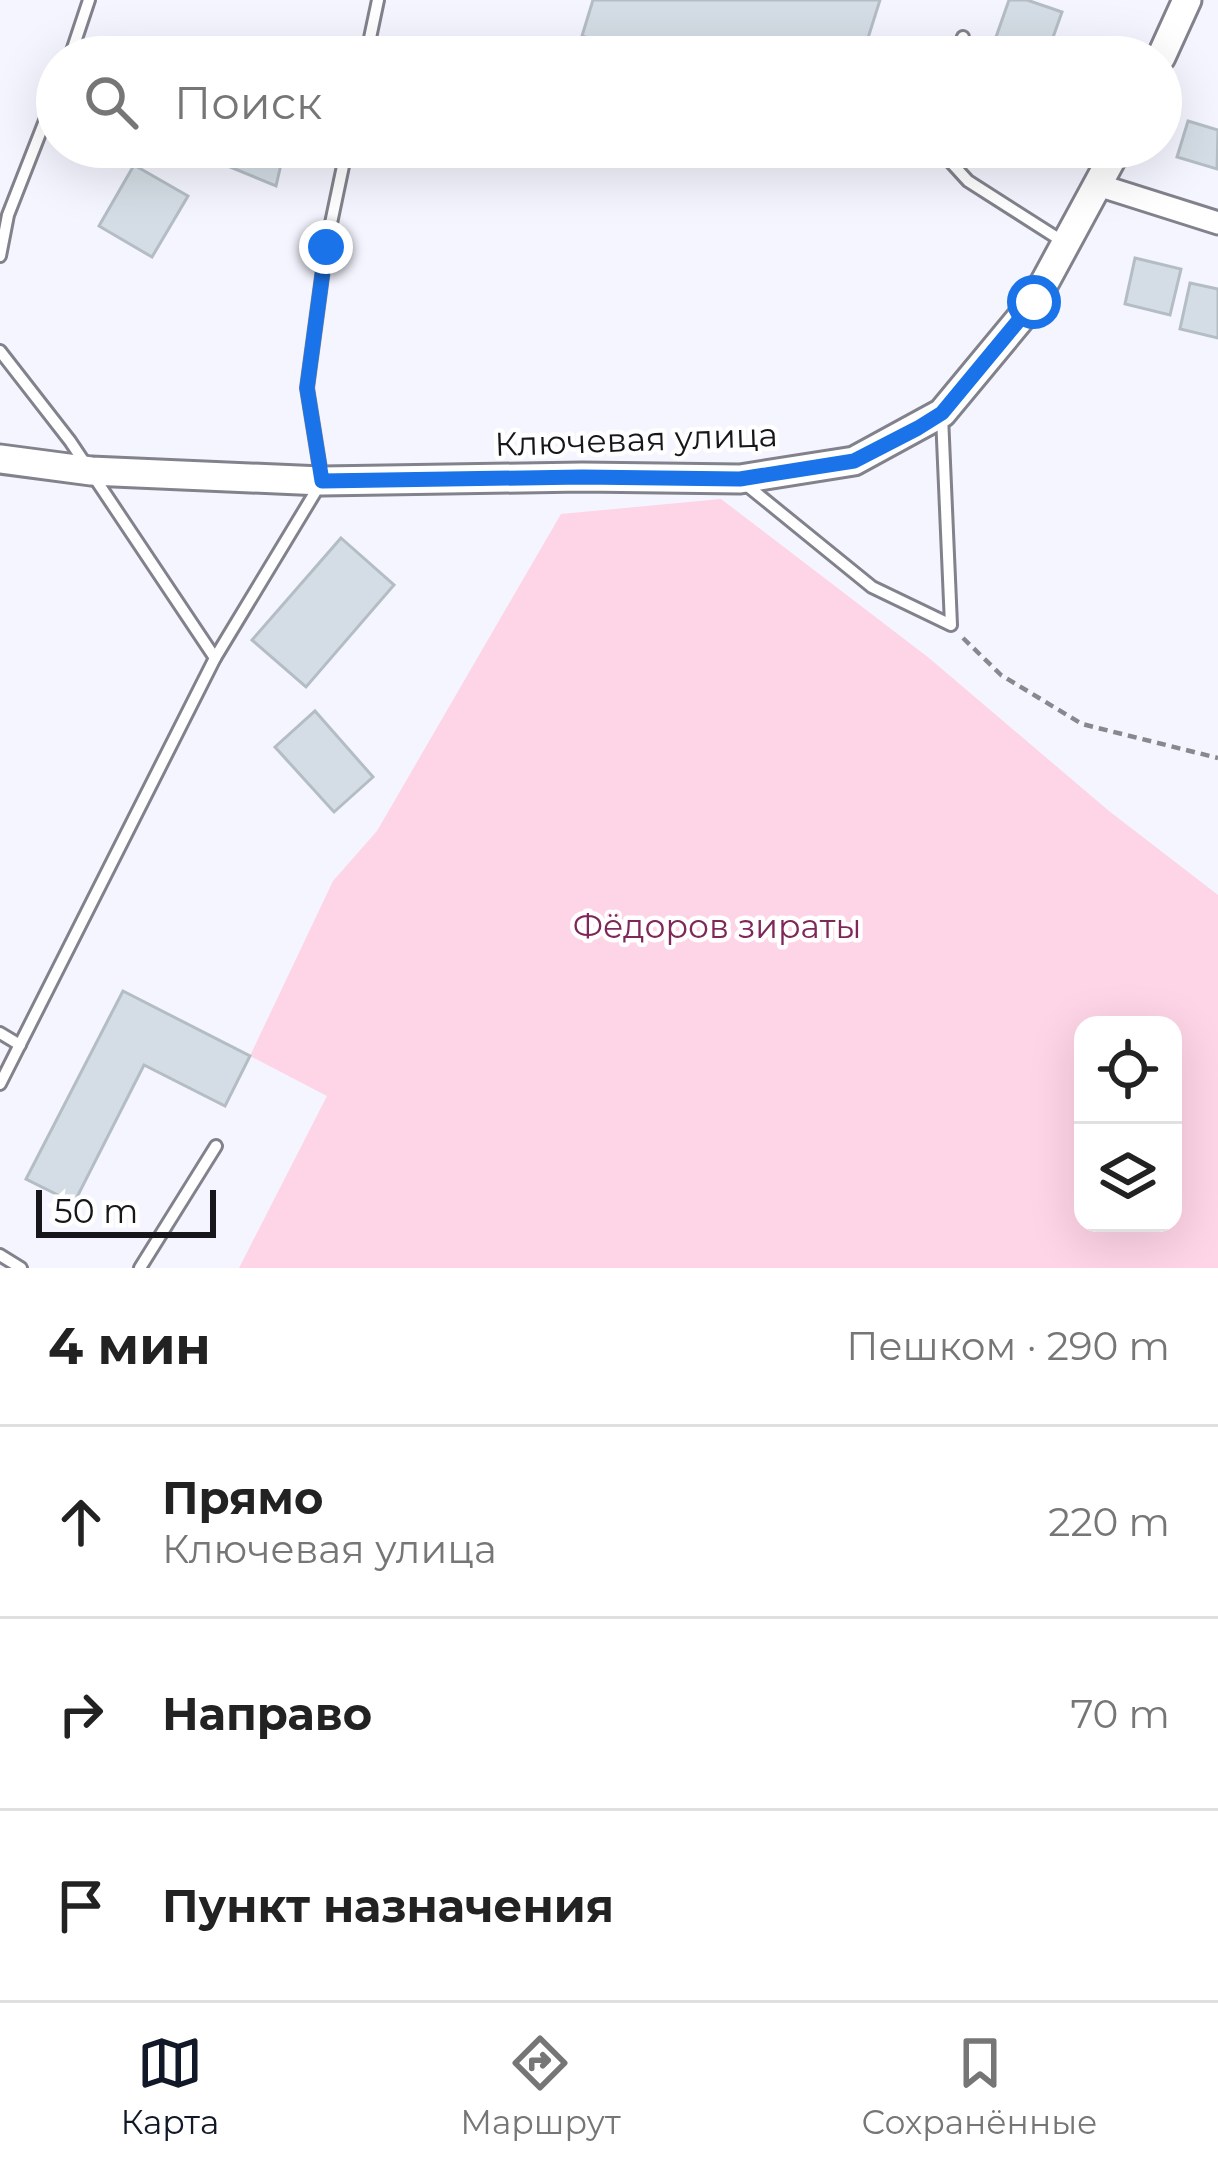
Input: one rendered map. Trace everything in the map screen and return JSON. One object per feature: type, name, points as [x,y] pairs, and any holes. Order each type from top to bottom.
[{"type":"street","points":[[1171,36],[1187,0]]},
{"type":"street","name":"Ключевая улица","points":[[0,459],[91,471],[322,481],[740,479],[854,461],[942,413],[1034,302],[1107,168]]},
{"type":"street","points":[[1098,185],[1218,223]]},
{"type":"lane","points":[[77,36],[89,0]]},
{"type":"lane","points":[[370,36],[378,0]]},
{"type":"lane","points":[[0,256],[8,215],[36,144]]},
{"type":"lane","points":[[0,1084],[215,658],[322,481],[307,388],[326,247],[343,168]]},
{"type":"lane","points":[[956,168],[968,181],[1065,243]]},
{"type":"lane","points":[[0,351],[91,471],[215,658]]},
{"type":"lane","points":[[740,479],[872,587],[951,625],[942,413]]},
{"type":"lane","points":[[0,1034],[20,1045]]},
{"type":"lane","points":[[140,1268],[216,1146]]},
{"type":"lane","points":[[0,1255],[21,1268]]},
{"type":"path","points":[[951,625],[1001,675],[1082,724],[1218,758]]},
{"type":"green space","name":"Фёдоров зираты","points":[[721,499],[929,658],[1109,811],[1218,895],[1218,1268],[239,1268],[327,1096],[250,1056],[333,881],[377,831],[561,514]]},
{"type":"building","points":[[593,0],[880,0],[869,36],[582,36]]},
{"type":"building","points":[[1009,0],[1027,0],[1062,12],[1053,36],[996,36]]},
{"type":"building","points":[[1188,121],[1218,130],[1217,169],[1182,158]]},
{"type":"building","points":[[132,168],[188,196],[152,257],[99,226]]},
{"type":"building","points":[[233,168],[280,168],[276,186]]},
{"type":"building","points":[[1135,258],[1181,269],[1170,315],[1125,304]]},
{"type":"building","points":[[1190,283],[1218,289],[1218,338],[1180,329]]},
{"type":"building","points":[[341,538],[394,585],[306,687],[252,640]]},
{"type":"building","points":[[315,711],[373,777],[334,812],[275,747]]},
{"type":"building","points":[[123,991],[250,1056],[225,1106],[144,1065],[74,1203],[26,1179]]},
{"type":"route","points":[[326,247],[307,388],[322,481],[740,479],[854,461],[942,413],[1034,302]]}]
